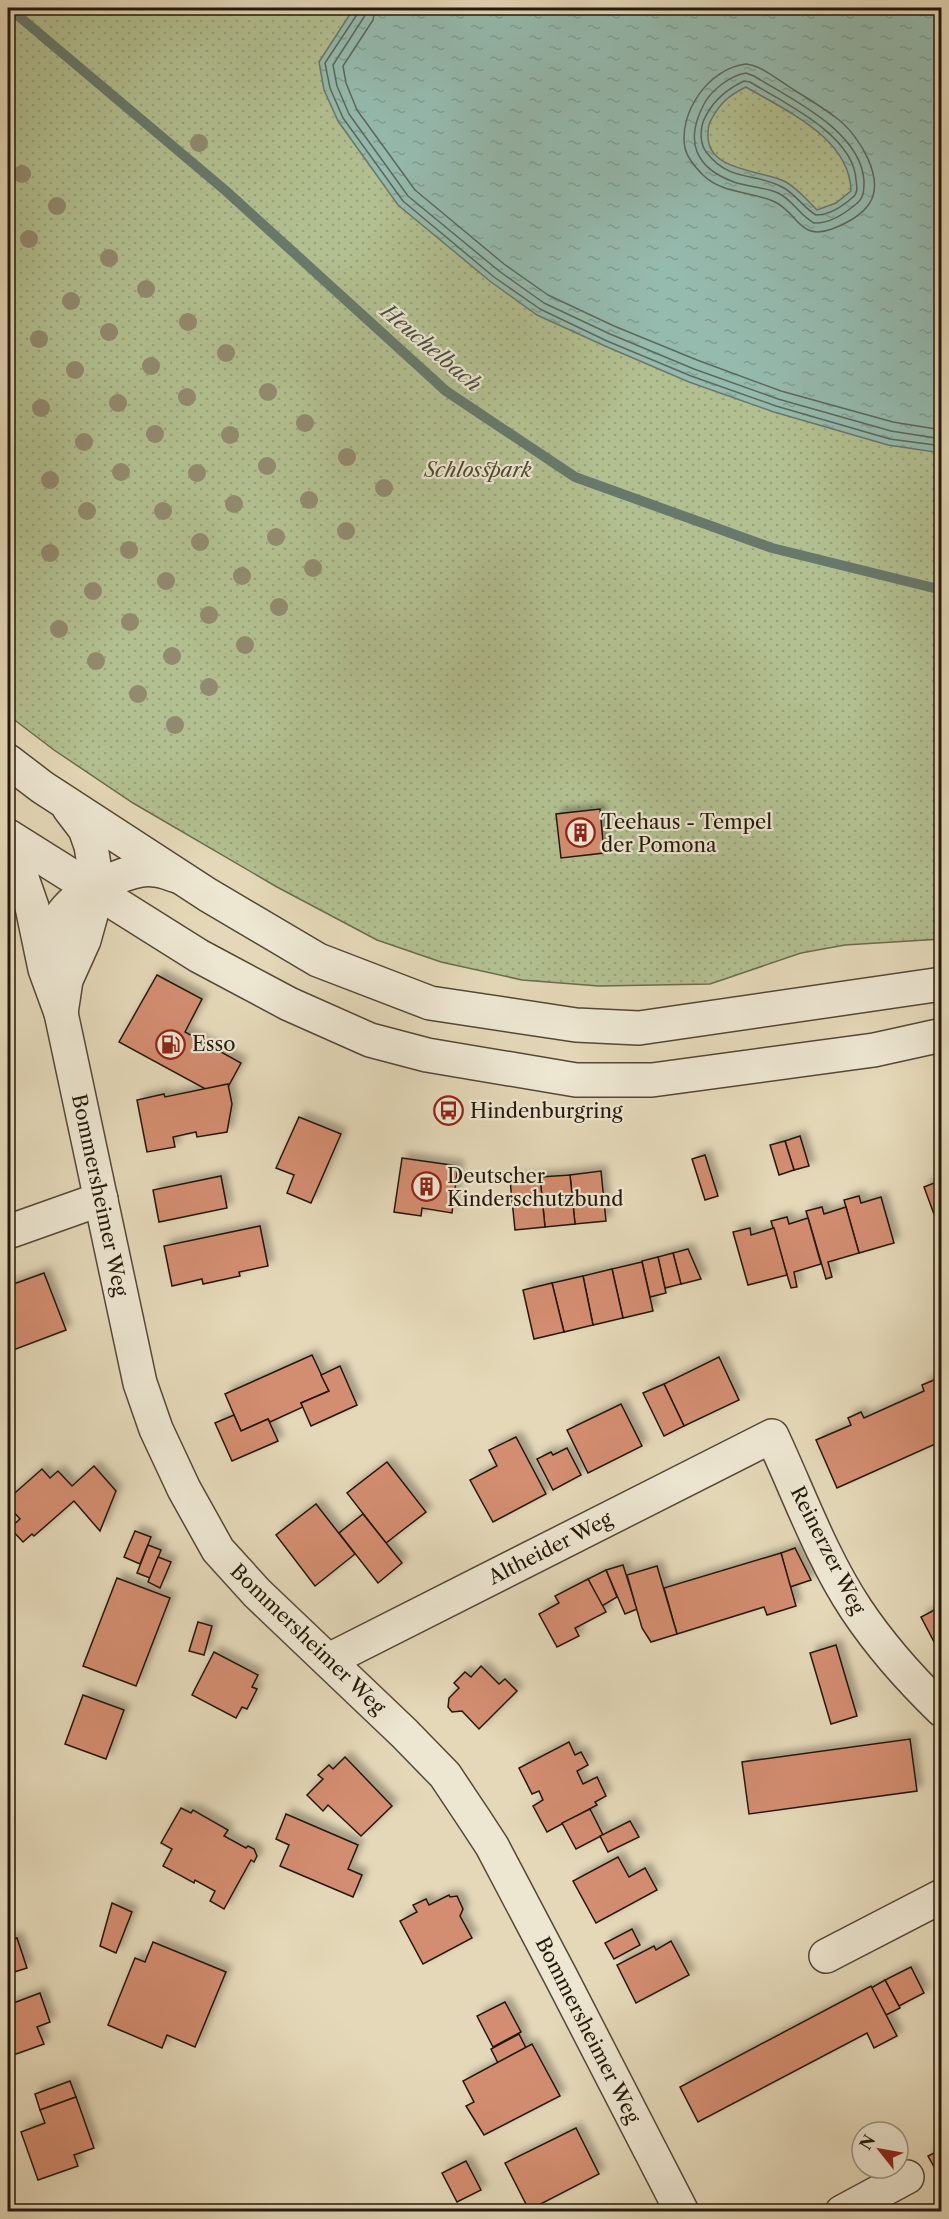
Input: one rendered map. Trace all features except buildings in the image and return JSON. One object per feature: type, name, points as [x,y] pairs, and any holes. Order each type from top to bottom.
[{"type":"street","points":[[8,761],[63,801],[208,895],[318,960],[430,1003],[576,1025],[639,1028],[942,984]]},
{"type":"street","name":"Bommersheimer Weg","points":[[61,1013],[66,980],[84,940],[91,915],[94,865],[85,829],[63,801]]},
{"type":"street","points":[[8,837],[199,956],[305,1012],[370,1040],[427,1055],[576,1080],[652,1080],[874,1050],[942,1035]]},
{"type":"street","name":"Bommersheimer Weg","points":[[8,837],[33,908],[45,969],[61,1013],[140,1383],[156,1429],[184,1489],[218,1550],[257,1593],[329,1660],[445,1775],[492,1846],[682,2211]]},
{"type":"street","name":"Bommersheimer Weg","points":[[45,969],[48,944],[56,922],[70,904],[92,888],[125,874],[153,869],[184,878]]},
{"type":"street","points":[[84,940],[95,934],[120,928],[171,938]]},
{"type":"street","points":[[874,1050],[942,1053]]},
{"type":"street","points":[[8,1232],[101,1199]]},
{"type":"street","name":"Altheider Weg","points":[[329,1660],[772,1436]]},
{"type":"street","name":"Reinerzer Weg","points":[[772,1436],[831,1564],[856,1608],[895,1663],[942,1710]]},
{"type":"street","points":[[826,1956],[942,1896]]},
{"type":"street","points":[[842,2211],[900,2180]]},
{"type":"green space","name":"Schlosspark","points":[[8,8],[941,8],[941,939],[845,945],[801,953],[710,984],[599,986],[522,980],[441,962],[377,940],[277,887],[133,803],[54,750],[8,715]]},
{"type":"water","points":[[354,8],[941,8],[941,453],[888,445],[774,412],[689,382],[537,315],[491,282],[398,205],[338,121],[324,90],[319,62]],"holes":[[[746,87],[797,116],[828,141],[840,156],[848,172],[851,191],[836,203],[817,210],[786,182],[738,168],[717,156],[710,147],[709,124],[721,105],[734,93]]]},
{"type":"waterway","name":"Heuchelbach","points":[[9,8],[226,191],[446,391],[575,477],[772,548],[942,590]]},
{"type":"place","name":"Teehaus - Tempel der Pomona","points":[[580,833]]},
{"type":"place","name":"Esso","points":[[171,1044]]},
{"type":"place","name":"Hindenburgring","points":[[449,1111]]},
{"type":"place","name":"Deutscher Kinderschutzbund","points":[[426,1187]]}]
